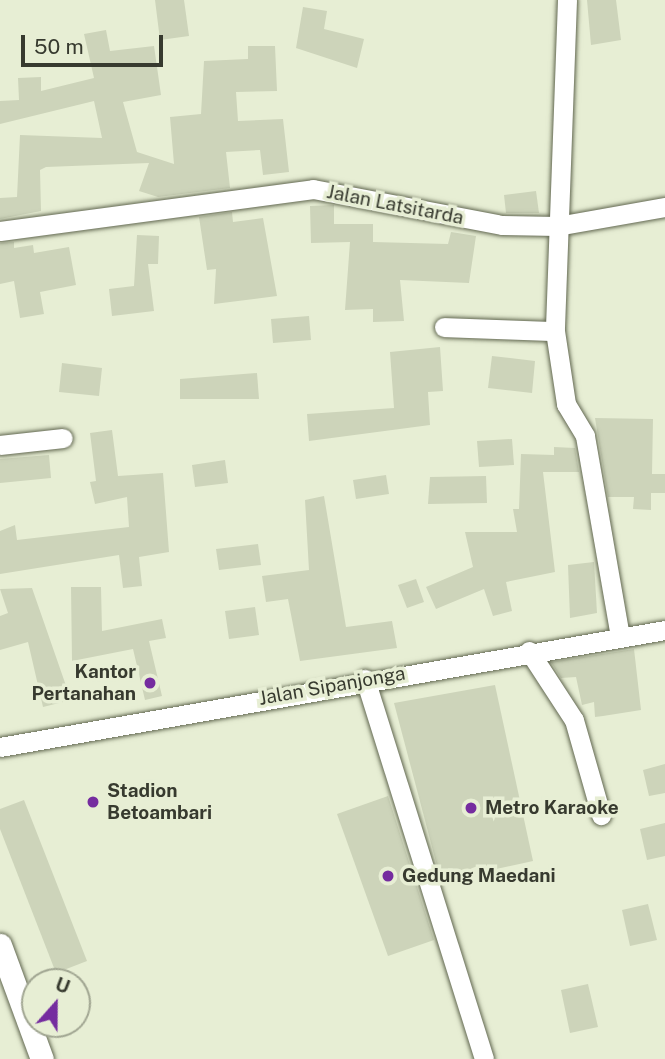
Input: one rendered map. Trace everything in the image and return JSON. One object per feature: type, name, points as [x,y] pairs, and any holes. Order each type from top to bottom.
[{"type":"street","points":[[567,0],[555,331],[566,404],[587,449],[620,636]]},
{"type":"street","name":"Jalan Latsitarda","points":[[0,231],[313,189],[502,225],[557,226],[665,207]]},
{"type":"street","points":[[444,327],[555,331]]},
{"type":"street","points":[[0,445],[62,438]]},
{"type":"street","name":"Jalan Sipanjonga","points":[[0,747],[365,679],[665,630]]},
{"type":"street","points":[[529,651],[574,720],[601,816]]},
{"type":"street","points":[[365,679],[484,1059]]},
{"type":"street","points":[[0,945],[42,1059]]},
{"type":"building","points":[[155,0],[184,0],[189,36],[160,40]]},
{"type":"building","points":[[587,0],[616,0],[621,40],[591,45]]},
{"type":"building","points":[[303,7],[327,11],[324,29],[364,39],[357,68],[296,48]]},
{"type":"building","points":[[106,30],[110,51],[154,46],[161,95],[123,102],[137,152],[174,164],[170,117],[201,114],[204,61],[248,59],[248,46],[275,46],[277,91],[236,92],[238,121],[283,119],[289,172],[263,175],[260,150],[226,152],[230,188],[158,197],[139,191],[149,163],[46,167],[40,170],[41,211],[0,219],[0,198],[17,197],[20,135],[102,138],[94,101],[0,124],[0,101],[19,100],[18,78],[41,77],[41,91],[94,78],[84,34]]},
{"type":"building","points":[[536,191],[539,213],[506,213],[504,195]]},
{"type":"building","points":[[334,205],[334,224],[373,224],[373,242],[448,244],[451,232],[476,236],[469,283],[400,280],[404,321],[373,322],[373,309],[345,310],[350,242],[311,243],[310,206]]},
{"type":"building","points":[[232,212],[233,222],[263,218],[277,296],[214,304],[216,269],[207,270],[199,217]]},
{"type":"building","points":[[137,235],[159,236],[158,264],[148,264],[154,311],[112,316],[109,289],[134,286]]},
{"type":"building","points":[[14,242],[14,248],[33,245],[34,253],[69,247],[76,285],[40,292],[44,314],[20,318],[14,281],[0,284],[0,243]]},
{"type":"building","points":[[309,316],[311,340],[273,343],[271,319]]},
{"type":"building","points":[[440,347],[443,391],[428,392],[430,425],[309,441],[307,414],[394,408],[390,352]]},
{"type":"building","points":[[492,356],[535,361],[532,393],[488,388]]},
{"type":"building","points":[[62,363],[102,368],[99,396],[59,392]]},
{"type":"building","points":[[257,373],[259,399],[180,399],[180,379]]},
{"type":"building","points":[[595,418],[653,419],[652,474],[665,474],[665,493],[651,493],[651,510],[633,509],[634,497],[608,497]]},
{"type":"building","points":[[112,430],[118,476],[163,473],[169,552],[139,557],[142,586],[123,588],[119,555],[0,574],[0,531],[15,525],[17,540],[129,527],[127,497],[95,504],[90,482],[96,481],[90,433]]},
{"type":"building","points":[[512,439],[514,465],[479,467],[477,441]]},
{"type":"building","points":[[554,447],[575,448],[579,472],[543,472],[555,572],[506,582],[512,611],[493,616],[484,589],[436,609],[426,587],[473,567],[465,532],[517,532],[513,509],[519,509],[521,454],[554,455]]},
{"type":"building","points":[[49,455],[51,478],[0,483],[0,459]]},
{"type":"building","points":[[225,460],[228,483],[195,487],[192,465]]},
{"type":"building","points":[[386,475],[389,494],[356,499],[353,480]]},
{"type":"building","points":[[486,476],[487,503],[428,504],[430,477]]},
{"type":"building","points":[[324,496],[346,627],[392,621],[397,648],[300,661],[288,599],[266,602],[262,576],[309,570],[305,500]]},
{"type":"building","points":[[258,544],[261,565],[219,570],[216,549]]},
{"type":"building","points":[[594,562],[597,613],[570,618],[568,565]]},
{"type":"building","points":[[416,579],[424,602],[407,608],[398,585]]},
{"type":"building","points":[[71,587],[101,587],[102,631],[162,619],[166,638],[149,641],[162,696],[145,700],[133,649],[72,661]]},
{"type":"building","points":[[32,588],[71,700],[43,707],[28,642],[0,650],[0,616],[8,613],[0,589]]},
{"type":"building","points":[[255,607],[259,635],[229,639],[225,611]]},
{"type":"building","points":[[634,649],[641,710],[603,716],[595,717],[594,702],[582,705],[576,677],[561,678],[551,662]]},
{"type":"building","name":"Metro Karaoke","points":[[495,685],[533,861],[441,881],[394,703]]},
{"type":"building","points":[[665,764],[665,793],[649,796],[643,770]]},
{"type":"building","name":"Gedung Maedani","points":[[388,796],[434,940],[388,956],[337,814]]},
{"type":"building","points":[[24,800],[87,961],[69,968],[54,968],[0,829],[0,809]]},
{"type":"building","points":[[665,823],[665,856],[647,860],[640,829]]},
{"type":"building","points":[[648,904],[657,940],[630,946],[622,910]]},
{"type":"building","points":[[588,984],[598,1027],[570,1033],[561,990]]},
{"type":"place","name":"Kantor Pertanahan","points":[[150,683]]},
{"type":"place","name":"Stadion Betoambari","points":[[93,802]]},
{"type":"place","name":"Metro Karaoke","points":[[471,808]]},
{"type":"place","name":"Gedung Maedani","points":[[388,876]]}]
